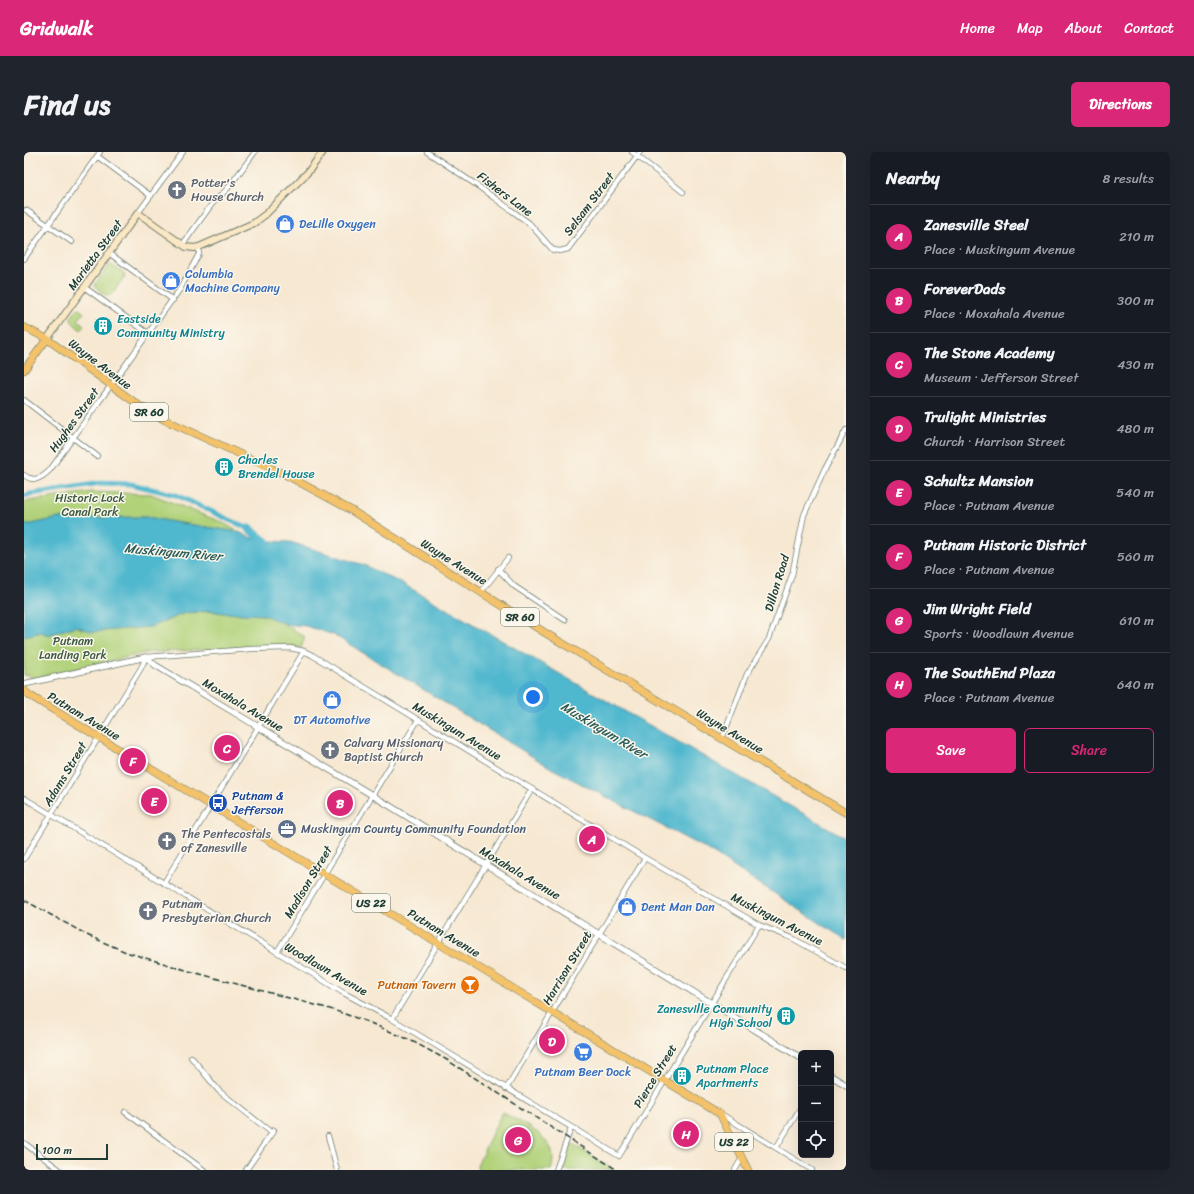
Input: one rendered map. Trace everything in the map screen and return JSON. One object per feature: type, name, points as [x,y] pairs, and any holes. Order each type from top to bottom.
[{"type":"main road","points":[[138,213],[190,248],[199,247],[254,223],[266,214],[308,172],[323,152]]},
{"type":"main road","name":"Marietta Street","points":[[24,370],[138,213]]},
{"type":"main road","name":"SR 60","points":[[24,327],[47,339]]},
{"type":"main road","name":"Wayne Avenue","points":[[47,339],[140,406],[163,419],[252,458],[312,488],[356,513],[547,634],[846,813]]},
{"type":"main road","name":"Putnam Avenue","points":[[24,690],[720,1114]]},
{"type":"main road","name":"US 22","points":[[720,1114],[748,1170]]},
{"type":"street","name":"Marietta Street","points":[[138,213],[183,152]]},
{"type":"street","points":[[183,244],[212,204],[228,188],[255,152]]},
{"type":"street","name":"Fishers Lane","points":[[427,152],[475,184],[528,223],[553,250],[560,251],[568,249]]},
{"type":"street","points":[[632,152],[639,154],[683,192]]},
{"type":"street","points":[[24,259],[99,154],[150,196]]},
{"type":"street","name":"Selsam Street","points":[[568,249],[639,154]]},
{"type":"street","points":[[26,210],[72,242]]},
{"type":"street","name":"Hughes Street","points":[[24,475],[30,479],[36,479],[47,473],[173,300],[195,263],[199,254],[199,247]]},
{"type":"street","points":[[109,253],[173,300]]},
{"type":"street","points":[[84,287],[149,334]]},
{"type":"street","points":[[24,400],[97,456]]},
{"type":"street","name":"Dillon Road","points":[[722,739],[747,674],[769,639],[792,575],[804,515],[825,469],[846,430]]},
{"type":"street","points":[[481,592],[508,558]]},
{"type":"street","points":[[498,569],[514,586],[565,620]]},
{"type":"street","name":"Muskingum Avenue","points":[[24,684],[146,657],[251,649],[290,648],[304,651],[645,858],[759,925],[792,938],[846,968]]},
{"type":"street","points":[[164,884],[304,651]]},
{"type":"street","name":"Moxahala Avenue","points":[[146,657],[154,665],[372,795],[798,1056]]},
{"type":"street","name":"Adams Street","points":[[24,859],[141,668],[146,657]]},
{"type":"street","name":"Madison Street","points":[[277,952],[418,720]]},
{"type":"street","points":[[392,1018],[532,789]]},
{"type":"street","name":"Woodlawn Avenue","points":[[24,798],[342,992],[392,1018],[619,1156]]},
{"type":"street","name":"Harrison Street","points":[[506,1088],[645,858]]},
{"type":"street","name":"Pierce Street","points":[[619,1156],[759,925]]},
{"type":"street","points":[[191,1057],[219,1091],[273,1132],[246,1170]]},
{"type":"street","points":[[834,1078],[846,1085]]},
{"type":"street","points":[[776,1148],[798,1111]]},
{"type":"street","points":[[125,1112],[204,1170]]},
{"type":"street","name":"Putnam Avenue","points":[[720,1114],[812,1170]]},
{"type":"street","points":[[556,1170],[571,1128]]},
{"type":"street","points":[[328,1136],[337,1170]]},
{"type":"street","points":[[24,1143],[60,1170]]},
{"type":"street","points":[[735,1170],[742,1158]]},
{"type":"green space","points":[[109,265],[112,265],[124,273],[125,276],[111,295],[107,296],[95,287],[95,284]]},
{"type":"green space","points":[[78,308],[84,313],[78,320],[84,325],[81,330],[70,319]]},
{"type":"green space","name":"Historic Lock Canal Park","points":[[91,492],[151,494],[221,522],[239,532],[148,517],[59,518],[24,525],[24,503]]},
{"type":"green space","name":"Putnam Landing Park","points":[[212,611],[268,616],[305,637],[301,648],[286,645],[150,652],[31,679],[30,676],[24,675],[24,636],[42,632],[48,635],[76,626],[81,629],[150,627],[185,613]]},
{"type":"green space","points":[[502,1112],[530,1128],[546,1141],[551,1149],[553,1159],[551,1170],[478,1170],[477,1166]]},
{"type":"green space","points":[[570,1142],[613,1170],[561,1170]]},
{"type":"water","points":[[148,517],[239,532],[251,538],[290,542],[364,565],[405,585],[846,838],[846,940],[708,850],[551,768],[334,635],[306,626],[285,624],[264,615],[212,611],[185,613],[150,627],[92,632],[76,626],[48,635],[42,632],[24,636],[24,525],[59,518]]},
{"type":"waterway","name":"Muskingum River","points":[[24,496],[101,483],[131,484],[176,495],[249,529]]},
{"type":"waterway","name":"Muskingum River","points":[[249,529],[271,546]]},
{"type":"railway","points":[[24,900],[89,936],[126,952],[189,971],[330,1009],[368,1022],[410,1040],[447,1060],[617,1170]]},
{"type":"place","name":"Potter's House Church","points":[[177,190]]},
{"type":"place","name":"DeLille Oxygen","points":[[285,224]]},
{"type":"place","name":"Columbia Machine Company","points":[[171,281]]},
{"type":"place","name":"Eastside Community Ministry","points":[[103,326]]},
{"type":"place","name":"Charles Brendel House","points":[[224,467]]},
{"type":"place","name":"DT Automotive","points":[[332,700]]},
{"type":"place","name":"The Stone Academy","points":[[227,748]]},
{"type":"place","name":"Calvary Missionary Baptist Church","points":[[330,750]]},
{"type":"place","name":"Putnam Historic District","points":[[133,761]]},
{"type":"place","name":"Schultz Mansion","points":[[154,801]]},
{"type":"place","name":"Putnam & Jefferson","points":[[218,803]]},
{"type":"place","name":"ForeverDads","points":[[340,803]]},
{"type":"place","name":"Muskingum County Community Foundation","points":[[287,829]]},
{"type":"place","name":"Zanesville Steel","points":[[592,839]]},
{"type":"place","name":"The Pentecostals of Zanesville","points":[[167,841]]},
{"type":"place","name":"Dent Man Dan","points":[[627,907]]},
{"type":"place","name":"Putnam Presbyterian Church","points":[[148,911]]},
{"type":"place","name":"Putnam Tavern","points":[[470,985]]},
{"type":"place","name":"Zanesville Community High School","points":[[786,1016]]},
{"type":"place","name":"Trulight Ministries","points":[[552,1041]]},
{"type":"place","name":"Putnam Beer Dock","points":[[583,1052]]},
{"type":"place","name":"Putnam Place Apartments","points":[[682,1076]]},
{"type":"place","name":"The SouthEnd Plaza","points":[[686,1134]]},
{"type":"place","name":"Jim Wright Field","points":[[518,1140]]}]
